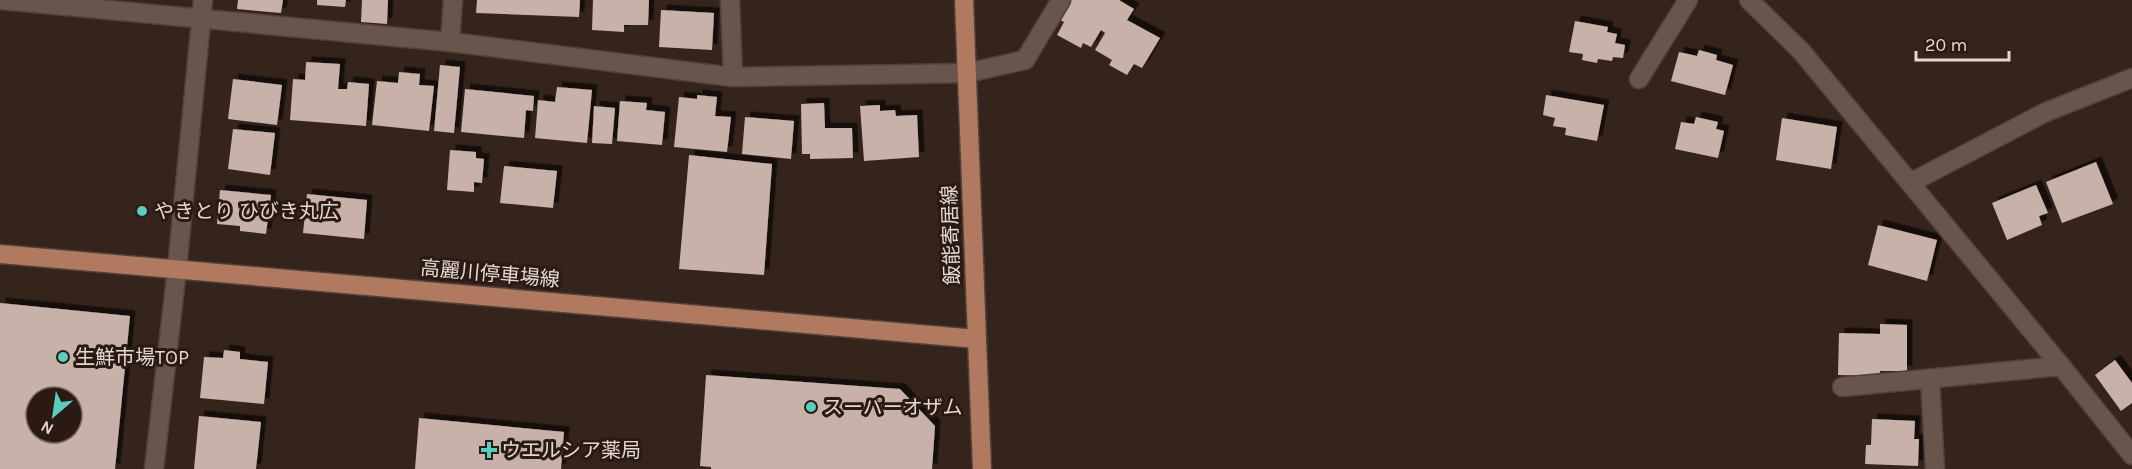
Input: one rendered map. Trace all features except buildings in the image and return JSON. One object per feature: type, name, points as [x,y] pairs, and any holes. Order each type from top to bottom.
[{"type":"main road","name":"飯能寄居線","points":[[964,0],[982,469]]},
{"type":"main road","name":"高麗川停車場線","points":[[0,254],[977,339]]},
{"type":"street","points":[[2,0],[203,9],[733,77],[967,73],[1025,60],[1061,0]]},
{"type":"street","points":[[450,42],[453,0]]},
{"type":"street","points":[[730,0],[733,77]]},
{"type":"street","points":[[1639,79],[1689,0]]},
{"type":"street","points":[[1749,0],[1802,52],[2132,455]]},
{"type":"street","points":[[154,469],[203,9]]},
{"type":"street","points":[[1910,183],[2046,112],[2132,78]]},
{"type":"street","points":[[1842,387],[2061,366]]},
{"type":"street","points":[[1930,379],[1935,469]]},
{"type":"place","name":"やきとり ひびき丸広","points":[[142,211]]},
{"type":"place","name":"生鮮市場TOP","points":[[63,357]]},
{"type":"place","name":"スーパーオザム","points":[[811,407]]},
{"type":"place","name":"ウエルシア薬局","points":[[489,450]]}]
